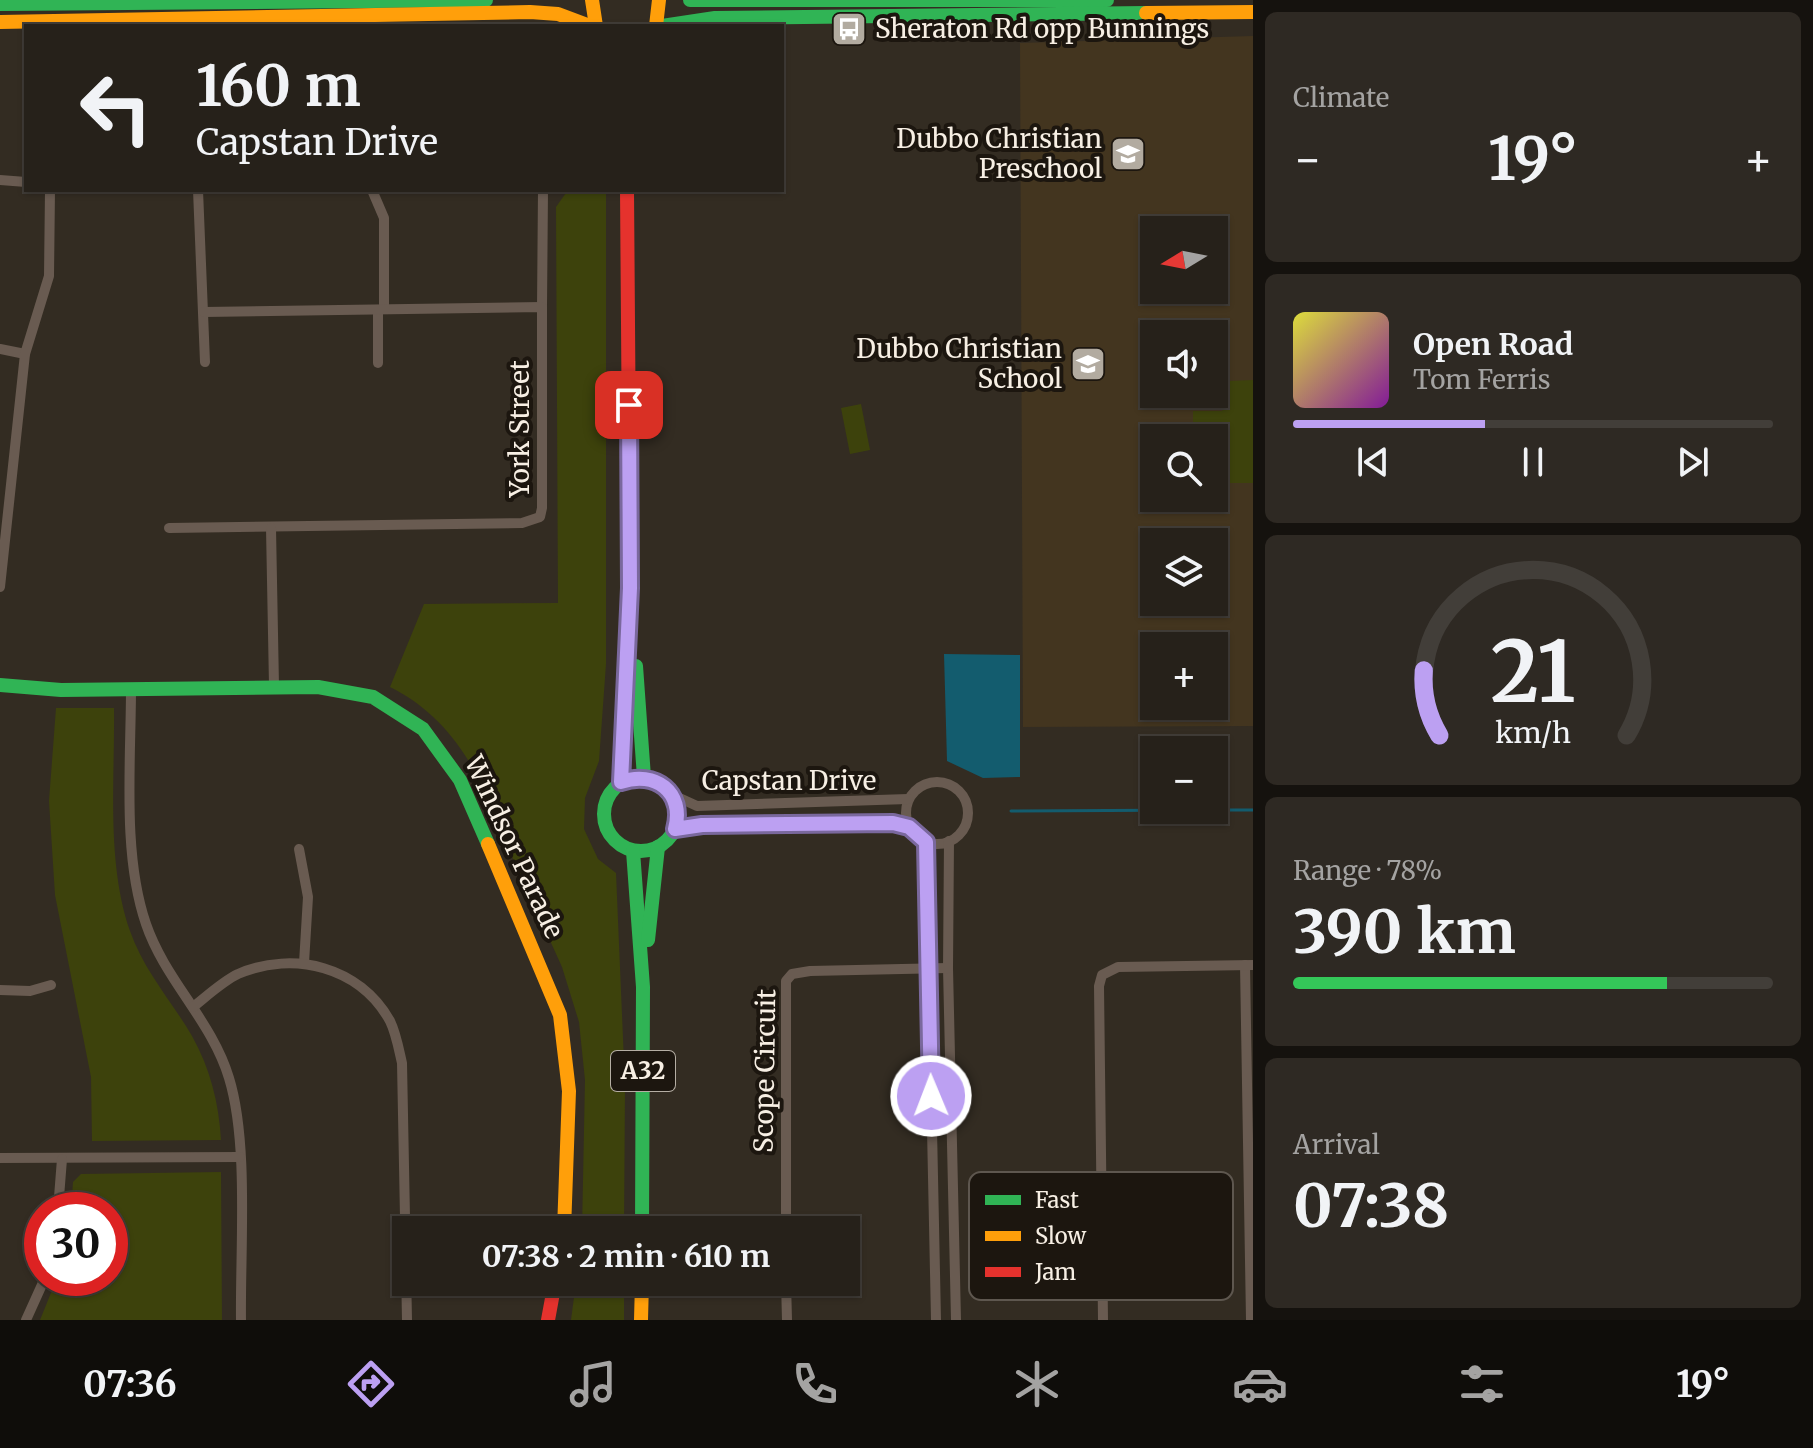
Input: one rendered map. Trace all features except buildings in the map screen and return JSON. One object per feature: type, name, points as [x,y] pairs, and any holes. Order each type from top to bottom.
[{"type":"main road","points":[[0,4],[486,0]]},
{"type":"main road","points":[[592,0],[593,24]]},
{"type":"main road","points":[[659,0],[659,24]]},
{"type":"main road","points":[[690,0],[831,10],[1253,12]]},
{"type":"main road","points":[[671,24],[706,18],[831,10],[1107,0]]},
{"type":"main road","points":[[0,22],[199,22],[278,17],[530,12],[558,14],[587,24]]},
{"type":"main road","points":[[621,782],[644,777],[655,780],[673,795],[678,818],[675,829],[658,847],[633,851],[612,838],[603,814],[605,802],[621,782],[630,588],[627,192]]},
{"type":"main road","points":[[630,588],[644,777]]},
{"type":"main road","name":"Windsor Parade","points":[[0,685],[61,690],[318,687],[373,697],[423,729],[460,780],[547,978],[560,1015],[569,1091],[565,1216]]},
{"type":"main road","name":"A32","points":[[643,987],[658,847]]},
{"type":"main road","name":"A32","points":[[633,851],[643,987],[642,1216]]},
{"type":"main road","points":[[548,1320],[552,1296]]},
{"type":"main road","points":[[641,1320],[642,1296]]},
{"type":"street","points":[[278,1],[278,17]]},
{"type":"street","points":[[199,2],[199,22]]},
{"type":"street","points":[[0,180],[24,182]]},
{"type":"street","points":[[0,587],[4,516],[25,354],[49,276],[50,192]]},
{"type":"street","points":[[200,192],[205,362]]},
{"type":"street","points":[[373,192],[384,218],[378,363]]},
{"type":"street","points":[[204,312],[542,307],[543,192]]},
{"type":"street","name":"York Street","points":[[169,528],[522,523],[540,517],[543,499],[542,307]]},
{"type":"street","points":[[0,349],[25,354]]},
{"type":"street","points":[[271,528],[274,686]]},
{"type":"street","points":[[131,688],[132,842],[145,923],[159,954],[215,1044],[229,1078],[238,1117],[241,1320]]},
{"type":"street","points":[[944,782],[959,791],[968,814],[962,830],[949,841],[926,842],[909,827],[908,799],[927,783],[944,782]]},
{"type":"street","name":"Capstan Drive","points":[[673,795],[697,806],[908,799]]},
{"type":"street","name":"Capstan Drive","points":[[675,829],[702,825],[871,822],[909,827]]},
{"type":"street","points":[[949,841],[948,968],[956,1320]]},
{"type":"street","points":[[926,842],[936,1320]]},
{"type":"street","points":[[299,849],[308,897],[304,963]]},
{"type":"street","points":[[193,1007],[237,974],[269,965],[304,963],[331,969],[373,998],[391,1022],[402,1063],[407,1320]]},
{"type":"street","points":[[1101,1172],[1099,986],[1102,975],[1118,967],[1249,965],[1251,1320]]},
{"type":"street","name":"Scope Circuit","points":[[786,1216],[786,981],[792,974],[810,971],[948,968]]},
{"type":"street","points":[[0,990],[30,991],[51,985]]},
{"type":"street","points":[[0,1158],[240,1157]]},
{"type":"street","points":[[59,1192],[62,1159]]},
{"type":"street","points":[[26,1320],[37,1296]]},
{"type":"street","points":[[786,1296],[787,1320]]},
{"type":"street","points":[[1103,1300],[1103,1320]]},
{"type":"shaded area","name":"Dubbo Christian School","points":[[1253,36],[1253,726],[1023,727],[1020,43]]},
{"type":"green space","points":[[567,192],[606,192],[606,664],[599,761],[585,798],[584,829],[598,859],[616,873],[625,1085],[624,1216],[582,1216],[585,1080],[579,1022],[562,967],[468,760],[434,718],[390,687],[424,604],[558,603],[556,207]]},
{"type":"green space","points":[[1253,380],[1253,483],[1228,483],[1228,424],[1193,424],[1193,411],[1222,411],[1228,408],[1230,381]]},
{"type":"green space","points":[[861,404],[870,450],[850,454],[841,408]]},
{"type":"green space","points":[[56,708],[114,708],[113,821],[122,905],[136,946],[204,1061],[216,1099],[221,1140],[92,1141],[91,1077],[55,895],[49,801]]},
{"type":"green space","points":[[221,1172],[222,1320],[40,1320],[50,1296],[128,1296],[128,1192],[72,1192],[73,1182],[81,1174]]},
{"type":"green space","points":[[574,1296],[624,1296],[624,1320],[571,1320]]},
{"type":"water","points":[[944,654],[1020,655],[1020,777],[983,778],[947,761]]},
{"type":"waterway","points":[[1011,811],[1140,810]]},
{"type":"waterway","points":[[1228,810],[1253,810]]},
{"type":"traffic: fast","points":[[0,4],[486,0]]},
{"type":"traffic: fast","points":[[690,0],[1107,0]]},
{"type":"traffic: fast","points":[[675,24],[715,18],[1146,13]]},
{"type":"traffic: fast","points":[[636,666],[644,777]]},
{"type":"traffic: fast","points":[[0,685],[61,690],[318,687],[373,697],[423,729],[460,780],[488,844]]},
{"type":"traffic: fast","points":[[641,777],[662,783],[672,793],[678,814],[672,835],[662,845],[641,851],[620,845],[610,835],[604,814],[610,793],[620,783],[641,777]]},
{"type":"traffic: fast","points":[[648,940],[658,847]]},
{"type":"traffic: fast","points":[[633,851],[643,987],[642,1216]]},
{"type":"traffic: slow","points":[[592,0],[596,24]]},
{"type":"traffic: slow","points":[[656,24],[659,0]]},
{"type":"traffic: slow","points":[[0,22],[530,12],[558,14],[585,24]]},
{"type":"traffic: slow","points":[[1146,13],[1253,12]]},
{"type":"traffic: slow","points":[[488,844],[560,1015],[569,1091],[565,1216]]},
{"type":"traffic: slow","points":[[641,1320],[642,1296]]},
{"type":"traffic: jam","points":[[621,782],[630,588],[627,192]]},
{"type":"traffic: jam","points":[[548,1320],[552,1296]]},
{"type":"place","name":"Sheraton Rd opp Bunnings","points":[[849,29]]},
{"type":"place","name":"Dubbo Christian Preschool","points":[[1128,154]]},
{"type":"place","name":"Dubbo Christian School","points":[[1088,364]]},
{"type":"route","points":[[629,405],[630,588],[621,782],[644,777],[665,786],[677,806],[675,829],[702,825],[893,823],[909,827],[926,842],[931,1096]]}]
